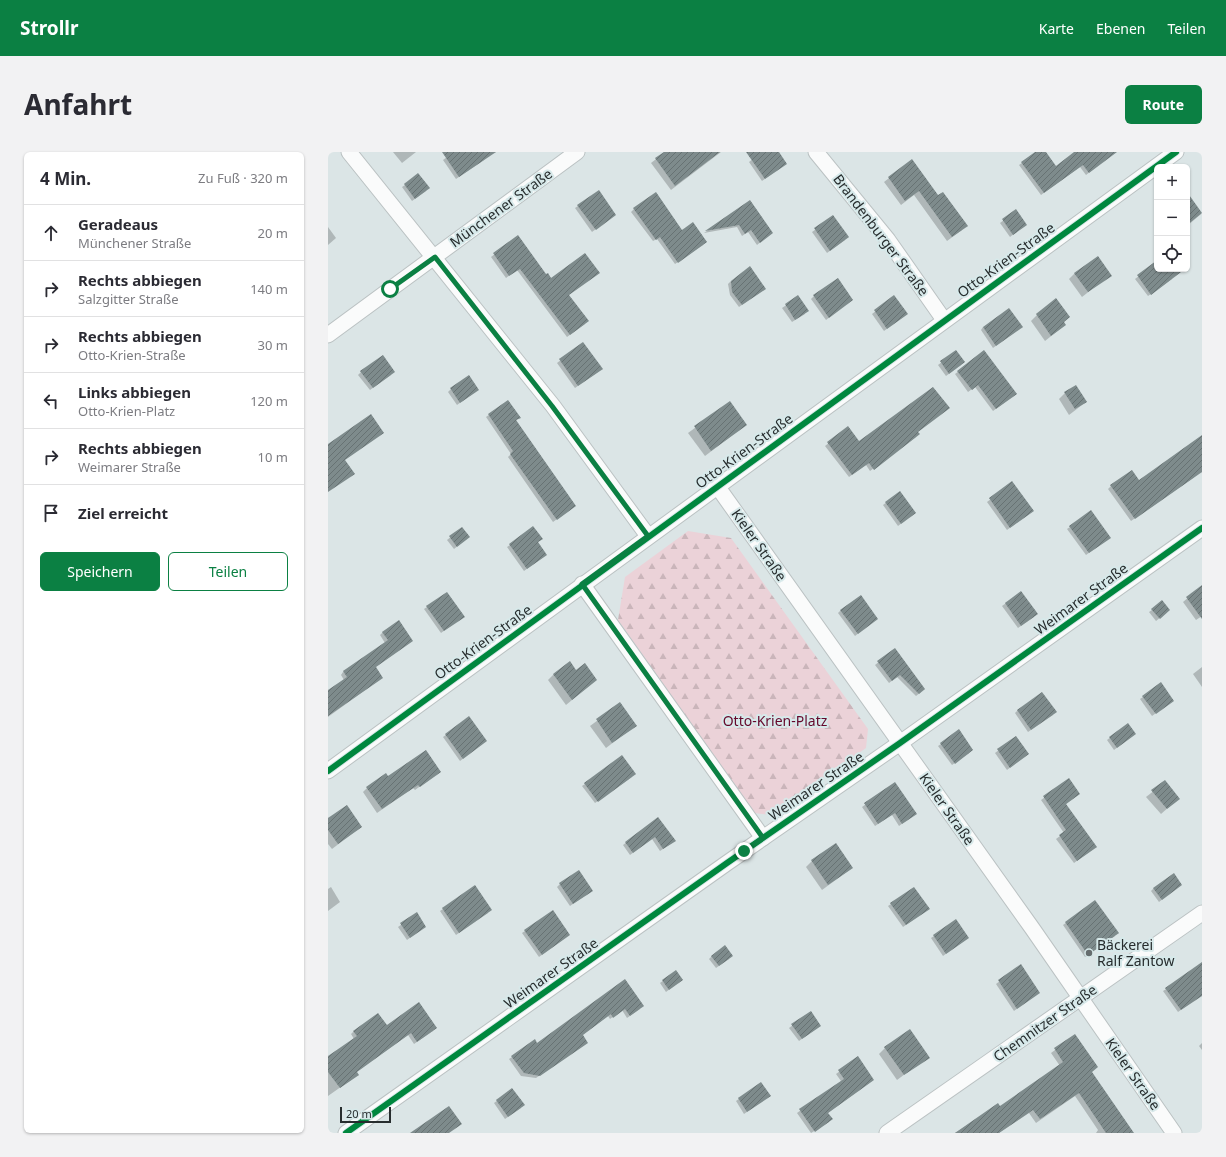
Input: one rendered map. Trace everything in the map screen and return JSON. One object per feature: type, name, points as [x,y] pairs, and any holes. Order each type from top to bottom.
[{"type":"street","points":[[349,152],[435,257],[552,406],[648,536]]},
{"type":"street","name":"Münchener Straße","points":[[328,335],[577,152]]},
{"type":"street","name":"Brandenburger Straße","points":[[816,152],[888,240],[944,320]]},
{"type":"street","name":"Otto-Krien-Straße","points":[[328,771],[582,584],[1176,152]]},
{"type":"street","name":"Kieler Straße","points":[[717,486],[1081,998],[1174,1133]]},
{"type":"street","name":"Weimarer Straße","points":[[346,1133],[900,743],[1202,528]]},
{"type":"street","points":[[582,584],[763,838]]},
{"type":"street","name":"Chemnitzer Straße","points":[[887,1133],[1202,913]]},
{"type":"green space","name":"Otto-Krien-Platz","points":[[688,531],[731,538],[868,729],[866,748],[771,815],[754,813],[618,620],[625,577]]},
{"type":"building","points":[[442,152],[496,152],[459,177]]},
{"type":"building","points":[[664,152],[720,152],[675,186],[655,158]]},
{"type":"building","points":[[746,152],[779,152],[787,164],[765,179]]},
{"type":"building","points":[[1035,152],[1046,152],[1056,166],[1074,152],[1117,152],[1089,173],[1083,165],[1044,193],[1021,162]]},
{"type":"building","points":[[912,159],[938,195],[943,192],[968,226],[952,237],[919,191],[905,201],[888,177]]},
{"type":"building","points":[[418,173],[430,188],[415,199],[404,184]]},
{"type":"building","points":[[599,190],[616,215],[596,230],[577,205]]},
{"type":"building","points":[[656,192],[682,230],[693,222],[707,242],[678,263],[660,237],[656,240],[633,208]]},
{"type":"building","points":[[1190,196],[1202,213],[1190,223]]},
{"type":"building","points":[[750,200],[773,233],[760,243],[751,230],[745,234],[739,225],[705,231]]},
{"type":"building","points":[[1016,209],[1027,225],[1013,235],[1002,219]]},
{"type":"building","points":[[833,215],[849,237],[830,251],[814,228]]},
{"type":"building","points":[[518,235],[546,274],[548,273],[551,278],[585,253],[600,273],[569,295],[589,321],[570,335],[520,269],[509,276],[493,253]]},
{"type":"building","points":[[1098,256],[1112,276],[1088,292],[1074,273]]},
{"type":"building","points":[[1154,262],[1154,272],[1181,272],[1151,295],[1137,275]]},
{"type":"building","points":[[750,266],[766,289],[742,305],[732,292],[731,281]]},
{"type":"building","points":[[838,278],[853,300],[829,318],[813,295]]},
{"type":"building","points":[[798,295],[809,311],[795,320],[785,304]]},
{"type":"building","points":[[894,295],[908,314],[887,329],[874,310]]},
{"type":"building","points":[[1056,298],[1070,317],[1064,322],[1066,325],[1051,336],[1036,314]]},
{"type":"building","points":[[1009,308],[1023,327],[996,346],[983,327]]},
{"type":"building","points":[[583,342],[603,369],[578,386],[559,359]]},
{"type":"building","points":[[956,350],[965,362],[949,374],[940,361]]},
{"type":"building","points":[[984,350],[1017,394],[996,409],[978,385],[972,390],[957,371]]},
{"type":"building","points":[[383,355],[395,372],[373,388],[360,371]]},
{"type":"building","points":[[469,375],[479,390],[460,403],[450,388]]},
{"type":"building","points":[[1076,385],[1087,402],[1075,409],[1064,392]]},
{"type":"building","points":[[933,387],[950,408],[918,432],[920,434],[874,470],[869,463],[852,475],[827,442],[848,426],[859,441]]},
{"type":"building","points":[[508,400],[521,418],[516,420],[576,506],[557,520],[510,454],[513,451],[488,414]]},
{"type":"building","points":[[730,401],[747,425],[711,451],[694,426]]},
{"type":"building","points":[[371,414],[384,433],[345,460],[355,474],[328,492],[328,444]]},
{"type":"building","points":[[1202,435],[1202,472],[1135,519],[1110,485],[1132,470],[1139,480]]},
{"type":"building","points":[[1012,481],[1034,511],[1010,528],[989,498]]},
{"type":"building","points":[[900,491],[916,513],[901,524],[885,502]]},
{"type":"building","points":[[1091,510],[1111,538],[1089,553],[1069,526]]},
{"type":"building","points":[[533,526],[543,539],[538,542],[547,555],[527,569],[509,544]]},
{"type":"building","points":[[462,527],[470,537],[457,547],[449,536]]},
{"type":"building","points":[[1202,585],[1202,619],[1186,597]]},
{"type":"building","points":[[1021,591],[1038,614],[1021,626],[1005,603]]},
{"type":"building","points":[[447,592],[465,617],[444,631],[426,606]]},
{"type":"building","points":[[861,595],[878,619],[858,634],[840,610]]},
{"type":"building","points":[[1162,600],[1170,610],[1160,619],[1151,609]]},
{"type":"building","points":[[399,620],[413,641],[376,667],[383,678],[328,716],[328,690],[347,677],[343,671],[388,640],[382,632]]},
{"type":"building","points":[[895,648],[925,689],[919,694],[900,675],[892,681],[877,661]]},
{"type":"building","points":[[570,661],[576,670],[585,663],[597,680],[572,700],[553,674]]},
{"type":"building","points":[[1161,682],[1174,701],[1156,714],[1142,696]]},
{"type":"building","points":[[1042,692],[1057,712],[1031,730],[1017,710]]},
{"type":"building","points":[[620,702],[637,726],[612,743],[596,719]]},
{"type":"building","points":[[469,716],[487,741],[463,759],[445,734]]},
{"type":"building","points":[[1128,723],[1136,734],[1117,748],[1109,737]]},
{"type":"building","points":[[959,729],[973,750],[955,764],[940,743]]},
{"type":"building","points":[[1016,736],[1029,754],[1010,768],[997,749]]},
{"type":"building","points":[[426,750],[441,772],[420,787],[418,785],[382,809],[366,787],[386,773],[388,776]]},
{"type":"building","points":[[622,755],[636,774],[598,802],[584,783]]},
{"type":"building","points":[[1069,778],[1080,794],[1066,804],[1097,847],[1077,861],[1059,835],[1066,830],[1043,796]]},
{"type":"building","points":[[1165,780],[1180,799],[1167,809],[1151,790]]},
{"type":"building","points":[[895,782],[917,814],[902,824],[895,813],[878,824],[864,803]]},
{"type":"building","points":[[347,805],[362,827],[338,844],[328,830],[328,818]]},
{"type":"building","points":[[658,817],[676,841],[663,849],[655,837],[633,853],[625,842]]},
{"type":"building","points":[[836,843],[853,868],[828,885],[811,860]]},
{"type":"building","points":[[579,870],[593,891],[573,904],[559,883]]},
{"type":"building","points":[[1174,873],[1182,885],[1162,900],[1153,888]]},
{"type":"building","points":[[475,885],[492,910],[459,933],[442,908]]},
{"type":"building","points":[[914,887],[930,909],[906,925],[890,903]]},
{"type":"building","points":[[1095,900],[1119,933],[1088,955],[1065,922]]},
{"type":"building","points":[[553,910],[570,935],[542,955],[524,930]]},
{"type":"building","points":[[417,912],[426,927],[410,938],[400,923]]},
{"type":"building","points":[[956,919],[969,938],[946,954],[933,935]]},
{"type":"building","points":[[725,945],[733,956],[719,966],[711,956]]},
{"type":"building","points":[[1202,962],[1202,996],[1181,1010],[1165,988]]},
{"type":"building","points":[[1021,964],[1040,993],[1017,1009],[998,980]]},
{"type":"building","points":[[676,970],[683,980],[669,990],[662,980]]},
{"type":"building","points":[[625,979],[644,1006],[630,1016],[625,1009],[613,1018],[611,1014],[583,1035],[588,1043],[540,1076],[524,1073],[511,1056],[535,1039],[537,1043]]},
{"type":"building","points":[[419,1002],[437,1028],[417,1042],[411,1033],[357,1072],[359,1075],[340,1088],[328,1072],[328,1056],[357,1036],[353,1031],[378,1013],[387,1025]]},
{"type":"building","points":[[811,1011],[821,1026],[802,1039],[791,1024]]},
{"type":"building","points":[[910,1029],[930,1058],[904,1075],[884,1047]]},
{"type":"building","points":[[1075,1034],[1098,1067],[1092,1072],[1134,1133],[1106,1133],[1079,1093],[1040,1119],[1033,1110],[999,1133],[955,1133],[998,1103],[1000,1106],[1063,1062],[1054,1048]]},
{"type":"building","points":[[858,1056],[874,1080],[828,1113],[833,1119],[815,1132],[799,1109],[844,1079],[838,1070]]},
{"type":"building","points":[[761,1082],[771,1096],[747,1112],[738,1098]]},
{"type":"building","points":[[512,1088],[525,1105],[508,1117],[496,1100]]},
{"type":"building","points":[[449,1106],[462,1124],[449,1133],[410,1133]]},
{"type":"cycle path","points":[[328,771],[1176,152]]},
{"type":"cycle path","points":[[346,1133],[727,863],[900,743],[1202,528]]},
{"type":"place","name":"Bäckerei Ralf Zantow","points":[[1089,953]]},
{"type":"route","points":[[390,289],[435,257],[552,406],[648,536],[582,584],[763,838],[744,851]]}]
